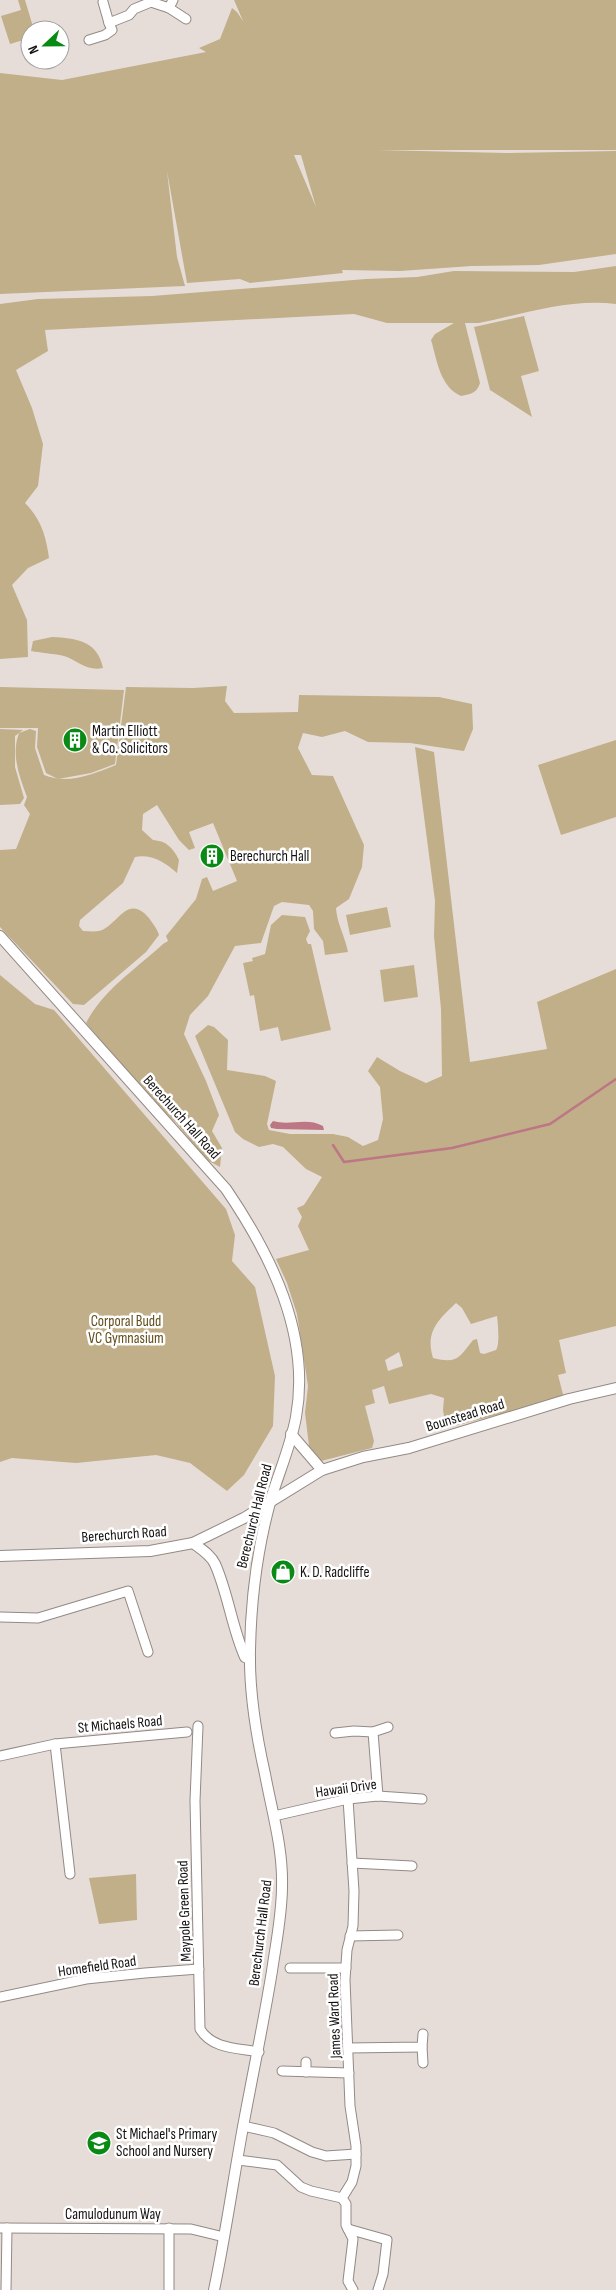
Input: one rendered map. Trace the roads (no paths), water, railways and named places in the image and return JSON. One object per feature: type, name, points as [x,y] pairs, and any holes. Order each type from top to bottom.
[{"type":"street","points":[[89,40],[105,35],[112,30],[103,2]]},
{"type":"street","points":[[109,23],[129,16],[134,10],[151,2],[171,4],[186,19]]},
{"type":"street","name":"Berechurch Hall Road","points":[[0,936],[222,1184],[241,1211],[280,1285],[290,1316],[299,1375],[296,1418],[270,1501],[258,1551],[252,1593],[250,1659],[255,1719],[282,1865],[280,1914],[258,2052],[214,2290]]},
{"type":"street","name":"Bounstead Road","points":[[270,1501],[322,1470],[363,1457],[410,1448],[569,1399],[616,1388]]},
{"type":"street","points":[[291,1434],[322,1470]]},
{"type":"street","name":"Berechurch Road","points":[[0,1556],[150,1551],[193,1542],[244,1518],[270,1501]]},
{"type":"street","points":[[244,1518],[264,1527]]},
{"type":"street","points":[[193,1542],[215,1563],[238,1641],[245,1657],[250,1659]]},
{"type":"street","points":[[0,1617],[38,1618],[128,1591],[148,1652]]},
{"type":"street","name":"Maypole Green Road","points":[[198,1726],[195,1800],[200,2029],[204,2036],[216,2044],[258,2052]]},
{"type":"street","points":[[335,1733],[354,1730],[373,1732],[388,1727]]},
{"type":"street","name":"St Michaels Road","points":[[0,1756],[55,1744],[186,1732]]},
{"type":"street","points":[[373,1732],[378,1796]]},
{"type":"street","points":[[55,1744],[70,1874]]},
{"type":"street","name":"Hawaii Drive","points":[[274,1816],[348,1800],[378,1796],[422,1799]]},
{"type":"street","name":"James Ward Road","points":[[342,2198],[352,2182],[356,2166],[349,2073],[346,1968],[346,1950],[353,1926],[348,1800]]},
{"type":"street","points":[[352,1863],[412,1866]]},
{"type":"street","points":[[350,1936],[398,1935]]},
{"type":"street","points":[[379,1936],[379,1946]]},
{"type":"street","points":[[290,1968],[346,1968]]},
{"type":"street","name":"Homefield Road","points":[[0,1997],[86,1979],[200,1970]]},
{"type":"street","points":[[423,2034],[423,2063]]},
{"type":"street","points":[[348,2048],[422,2047]]},
{"type":"street","points":[[306,2062],[306,2072]]},
{"type":"street","points":[[282,2071],[349,2073]]},
{"type":"street","points":[[243,2126],[274,2133],[312,2152],[326,2156],[356,2154]]},
{"type":"street","points":[[238,2160],[277,2165],[301,2187],[342,2198],[346,2204],[348,2228],[353,2239],[348,2282],[353,2290]]},
{"type":"street","points":[[4,2228],[6,2290]]},
{"type":"street","name":"Camulodunum Way","points":[[4,2228],[191,2229],[224,2238]]},
{"type":"street","points":[[169,2228],[169,2290]]},
{"type":"street","points":[[348,2228],[387,2240],[384,2274],[378,2290]]},
{"type":"waterway","points":[[333,1145],[344,1162],[452,1148],[550,1124],[616,1079]]},
{"type":"place","name":"Martin Elliott & Co. Solicitors","points":[[75,740]]},
{"type":"place","name":"Berechurch Hall","points":[[212,856]]},
{"type":"place","name":"K. D. Radcliffe","points":[[283,1572]]},
{"type":"place","name":"St Michael's Primary School and Nursery","points":[[99,2143]]},
{"type":"park label","name":"Corporal Budd VC Gymnasium","points":[[126,1330]]}]
